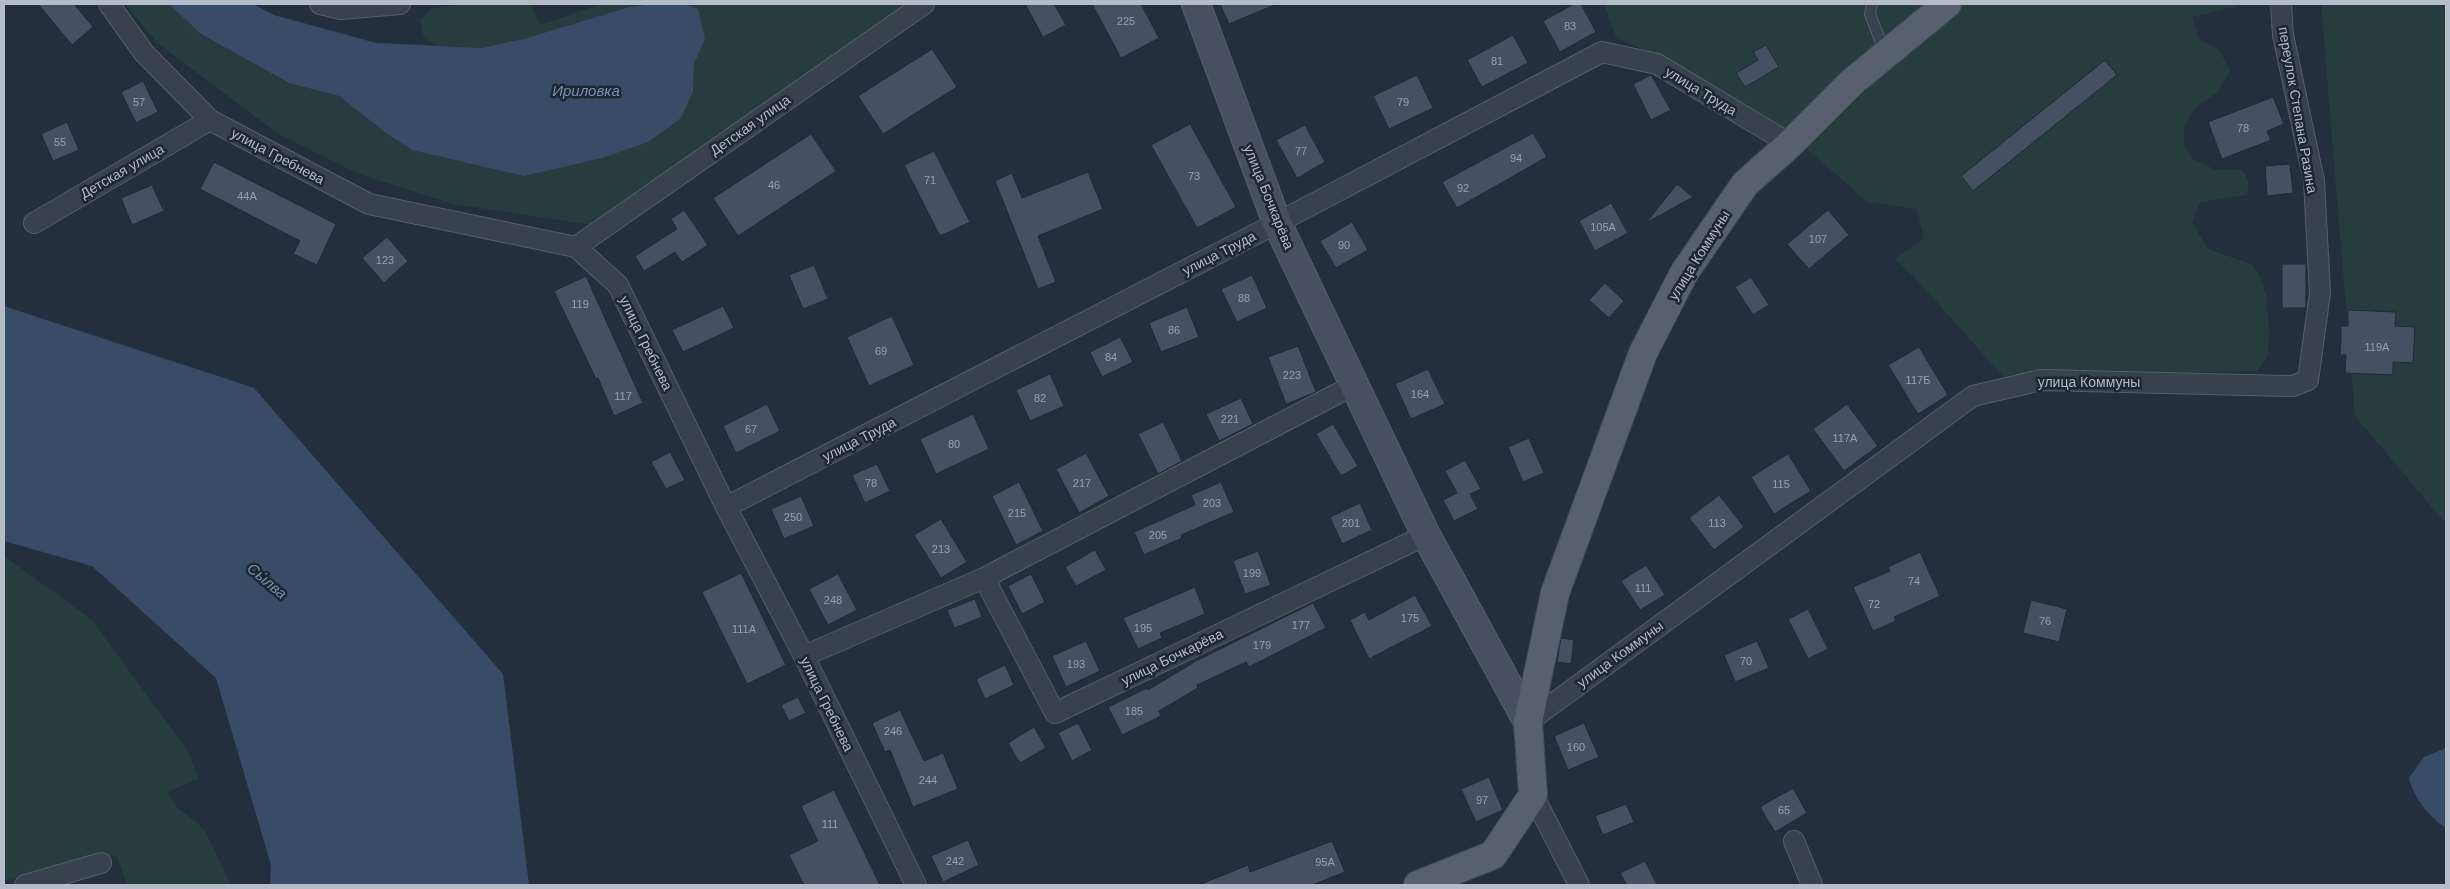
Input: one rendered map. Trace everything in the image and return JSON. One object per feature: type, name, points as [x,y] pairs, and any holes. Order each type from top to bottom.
[{"type":"main road","name":"улица Коммуны","points":[[1528,722],[1555,592],[1643,353],[1684,273],[1745,184],[1790,144],[1852,82],[1947,4]]},
{"type":"main road","name":"улица Бочкарёва","points":[[1528,722],[1533,795]]},
{"type":"main road","points":[[1418,885],[1493,855],[1533,795]]},
{"type":"street","name":"улица Гребнева","points":[[109,4],[144,53],[210,120],[369,204],[576,247],[618,285],[726,507],[804,656],[916,885]]},
{"type":"street","points":[[320,4],[341,9],[400,4]]},
{"type":"street","name":"Детская улица","points":[[576,247],[924,4]]},
{"type":"street","name":"улица Бочкарёва","points":[[1196,4],[1277,223],[1426,535],[1528,722]]},
{"type":"street","name":"переулок Степана Разина","points":[[2282,4],[2283,35],[2314,181],[2320,293],[2308,380],[2294,386]]},
{"type":"street","name":"улица Труда","points":[[726,507],[1277,223],[1602,52],[1657,64],[1790,144]]},
{"type":"street","name":"Детская улица","points":[[34,223],[210,120]]},
{"type":"street","name":"улица Коммуны","points":[[1528,722],[1974,396],[2042,380],[2294,386]]},
{"type":"street","points":[[804,656],[984,578],[1354,386]]},
{"type":"street","name":"улица Бочкарёва","points":[[984,578],[1055,713],[1426,535]]},
{"type":"street","name":"улица Бочкарёва","points":[[1533,795],[1579,885]]},
{"type":"street","points":[[1794,841],[1812,885]]},
{"type":"street","points":[[25,885],[101,864]]},
{"type":"lane","points":[[1872,4],[1870,14],[1885,54]]},
{"type":"green space","points":[[125,4],[169,4],[201,34],[289,83],[339,96],[386,133],[693,92],[694,64],[705,38],[698,9],[684,4],[910,4],[592,225],[453,204],[359,174],[277,133],[157,43]]},
{"type":"green space","points":[[464,4],[530,4],[540,25],[601,4],[654,4],[629,7],[527,38],[482,48],[438,46],[424,38],[420,20],[430,9]]},
{"type":"green space","points":[[1604,4],[1925,4],[1784,129],[1671,61],[1617,39]]},
{"type":"green space","points":[[1959,4],[2246,4],[2192,17],[2200,40],[2219,50],[2230,70],[2218,92],[2197,106],[2184,126],[2184,146],[2194,160],[2216,170],[2242,170],[2249,181],[2247,195],[2200,202],[2192,222],[2208,249],[2251,264],[2259,274],[2266,295],[2269,330],[2268,356],[2257,371],[2050,375],[2006,380],[1918,281],[1895,259],[1924,238],[1917,209],[1867,202],[1804,146],[1872,76]]},
{"type":"green space","points":[[2321,4],[2446,4],[2446,524],[2355,416]]},
{"type":"green space","points":[[4,556],[91,619],[188,751],[199,779],[167,792],[177,807],[204,829],[231,885],[127,885],[117,855],[4,881]]},
{"type":"water","name":"Ириловка","points":[[169,4],[253,4],[274,15],[376,43],[482,48],[527,38],[629,7],[654,4],[684,4],[698,9],[705,38],[694,64],[693,92],[681,118],[648,142],[602,158],[524,176],[412,150],[386,133],[339,96],[289,83],[201,34]]},
{"type":"water","name":"Сы́лва","points":[[4,306],[254,388],[503,674],[529,885],[270,885],[271,865],[216,678],[92,566],[4,541]]},
{"type":"water","points":[[2446,748],[2446,828],[2423,806],[2414,793],[2409,778],[2424,757]]},
{"type":"building","points":[[38,4],[74,4],[93,27],[72,45]]},
{"type":"building","points":[[1025,4],[1054,4],[1066,25],[1043,37]]},
{"type":"building","points":[[1092,4],[1141,4],[1159,38],[1121,58]]},
{"type":"building","points":[[1220,4],[1277,4],[1229,24]]},
{"type":"building","points":[[1574,4],[1581,4],[1596,32],[1560,52],[1543,21]]},
{"type":"building","points":[[1513,35],[1528,63],[1482,87],[1467,60]]},
{"type":"building","points":[[1766,45],[1779,67],[1745,87],[1736,73],[1758,60],[1753,52]]},
{"type":"building","points":[[932,49],[957,87],[883,134],[858,96]]},
{"type":"building","points":[[2105,60],[2117,75],[1973,191],[1961,176]]},
{"type":"building","points":[[1417,75],[1433,108],[1389,129],[1373,96]]},
{"type":"building","points":[[1651,75],[1671,110],[1651,120],[1633,84]]},
{"type":"building","points":[[143,81],[158,112],[136,123],[121,92]]},
{"type":"building","points":[[2273,97],[2284,124],[2267,131],[2271,140],[2222,159],[2208,122]]},
{"type":"building","points":[[67,122],[79,150],[53,161],[41,134]]},
{"type":"building","points":[[1190,124],[1236,207],[1197,228],[1151,145]]},
{"type":"building","points":[[1305,125],[1325,162],[1297,178],[1276,140]]},
{"type":"building","points":[[1533,133],[1547,157],[1457,208],[1442,182]]},
{"type":"building","points":[[811,134],[836,171],[738,236],[713,198]]},
{"type":"building","points":[[934,151],[970,222],[940,236],[904,165]]},
{"type":"building","points":[[214,162],[336,224],[317,265],[293,254],[300,241],[200,189]]},
{"type":"building","points":[[2290,164],[2293,193],[2267,196],[2265,166]]},
{"type":"building","points":[[1088,172],[1103,209],[1038,236],[1056,282],[1038,289],[995,181],[1012,173],[1022,198]]},
{"type":"building","points":[[1677,184],[1693,197],[1646,223]]},
{"type":"building","points":[[152,185],[164,211],[132,225],[121,198]]},
{"type":"building","points":[[1611,203],[1628,233],[1595,251],[1579,221]]},
{"type":"building","points":[[684,210],[708,245],[682,262],[675,252],[644,271],[635,256],[677,229],[671,219]]},
{"type":"building","points":[[1828,210],[1849,235],[1809,269],[1787,244]]},
{"type":"building","points":[[1352,222],[1368,250],[1336,268],[1320,241]]},
{"type":"building","points":[[387,237],[408,261],[384,283],[362,258]]},
{"type":"building","points":[[2282,264],[2306,264],[2306,308],[2282,308]]},
{"type":"building","points":[[814,265],[828,299],[803,309],[789,275]]},
{"type":"building","points":[[1252,275],[1267,308],[1237,322],[1221,289]]},
{"type":"building","points":[[586,276],[643,403],[614,416],[598,378],[596,379],[554,291]]},
{"type":"building","points":[[1751,277],[1769,305],[1753,315],[1735,287]]},
{"type":"building","points":[[1605,283],[1624,301],[1609,318],[1589,300]]},
{"type":"building","points":[[723,306],[734,328],[683,352],[672,330]]},
{"type":"building","points":[[1187,307],[1199,337],[1161,352],[1149,323]]},
{"type":"building","points":[[2348,310],[2396,312],[2395,326],[2415,327],[2413,363],[2393,362],[2393,375],[2345,373],[2346,355],[2340,355],[2341,326],[2348,326]]},
{"type":"building","points":[[892,316],[914,365],[869,386],[847,337]]},
{"type":"building","points":[[1120,337],[1133,362],[1102,377],[1090,352]]},
{"type":"building","points":[[1298,346],[1316,392],[1286,404],[1268,357]]},
{"type":"building","points":[[1919,347],[1948,395],[1918,414],[1888,365]]},
{"type":"building","points":[[1428,369],[1445,404],[1411,419],[1395,384]]},
{"type":"building","points":[[1050,374],[1064,406],[1030,421],[1016,390]]},
{"type":"building","points":[[1241,398],[1253,424],[1219,441],[1206,414]]},
{"type":"building","points":[[767,404],[780,431],[736,453],[723,426]]},
{"type":"building","points":[[1847,404],[1878,446],[1844,471],[1813,429]]},
{"type":"building","points":[[973,414],[989,449],[936,474],[920,439]]},
{"type":"building","points":[[1163,422],[1182,461],[1158,474],[1138,434]]},
{"type":"building","points":[[1333,424],[1358,466],[1341,476],[1316,434]]},
{"type":"building","points":[[1529,438],[1544,473],[1523,482],[1508,447]]},
{"type":"building","points":[[670,452],[685,480],[666,489],[651,462]]},
{"type":"building","points":[[1086,453],[1109,496],[1079,513],[1056,469]]},
{"type":"building","points":[[1788,454],[1811,491],[1774,514],[1751,477]]},
{"type":"building","points":[[1465,460],[1481,489],[1470,494],[1478,509],[1454,521],[1443,500],[1457,493],[1445,471]]},
{"type":"building","points":[[877,464],[890,491],[865,503],[852,475]]},
{"type":"building","points":[[1019,482],[1043,531],[1016,545],[992,496]]},
{"type":"building","points":[[1221,482],[1234,512],[1181,535],[1182,538],[1144,555],[1134,532],[1195,505],[1191,495]]},
{"type":"building","points":[[1719,495],[1744,527],[1714,550],[1689,518]]},
{"type":"building","points":[[801,496],[814,526],[784,539],[771,509]]},
{"type":"building","points":[[1360,503],[1372,530],[1342,544],[1330,517]]},
{"type":"building","points":[[941,519],[967,562],[941,578],[914,535]]},
{"type":"building","points":[[1095,550],[1106,570],[1076,586],[1065,567]]},
{"type":"building","points":[[1258,551],[1271,585],[1245,594],[1233,561]]},
{"type":"building","points":[[1920,552],[1940,596],[1894,617],[1896,621],[1873,631],[1853,587],[1890,571],[1888,567]]},
{"type":"building","points":[[1646,565],[1665,595],[1640,610],[1621,581]]},
{"type":"building","points":[[741,573],[786,665],[747,684],[702,592]]},
{"type":"building","points":[[838,574],[857,610],[828,625],[809,589]]},
{"type":"building","points":[[1031,574],[1045,602],[1022,614],[1008,586]]},
{"type":"building","points":[[1195,587],[1205,614],[1160,633],[1162,638],[1138,649],[1123,618]]},
{"type":"building","points":[[1415,595],[1432,626],[1369,659],[1350,620],[1365,612],[1369,620]]},
{"type":"building","points":[[975,599],[982,617],[954,628],[947,610]]},
{"type":"building","points":[[2031,600],[2067,609],[2059,642],[2023,633]]},
{"type":"building","points":[[1313,603],[1326,628],[1249,667],[1246,662],[1197,685],[1198,688],[1159,711],[1161,716],[1122,735],[1108,707],[1147,688],[1148,690],[1196,661]]},
{"type":"building","points":[[1808,609],[1828,649],[1808,659],[1788,619]]},
{"type":"building","points":[[1561,638],[1574,640],[1571,664],[1557,662]]},
{"type":"building","points":[[1086,641],[1100,671],[1066,687],[1052,656]]},
{"type":"building","points":[[1757,641],[1769,668],[1735,682],[1724,655]]},
{"type":"building","points":[[1005,665],[1014,685],[985,699],[976,679]]},
{"type":"building","points":[[798,697],[806,713],[789,721],[781,705]]},
{"type":"building","points":[[900,710],[924,761],[943,753],[958,789],[913,807],[890,750],[885,752],[872,723]]},
{"type":"building","points":[[1078,723],[1092,750],[1072,761],[1058,733]]},
{"type":"building","points":[[1584,723],[1599,757],[1568,770],[1554,736]]},
{"type":"building","points":[[1034,727],[1046,748],[1020,763],[1008,743]]},
{"type":"building","points":[[1489,777],[1503,810],[1476,822],[1461,789]]},
{"type":"building","points":[[1793,788],[1807,813],[1775,832],[1760,807]]},
{"type":"building","points":[[834,790],[880,885],[804,885],[789,855],[818,841],[801,806]]},
{"type":"building","points":[[1626,804],[1634,822],[1603,835],[1595,816]]},
{"type":"building","points":[[968,840],[979,865],[943,882],[931,856]]},
{"type":"building","points":[[1332,841],[1345,872],[1312,885],[1199,885],[1248,865],[1250,872]]},
{"type":"building","points":[[1645,861],[1657,885],[1627,885],[1620,873]]}]
